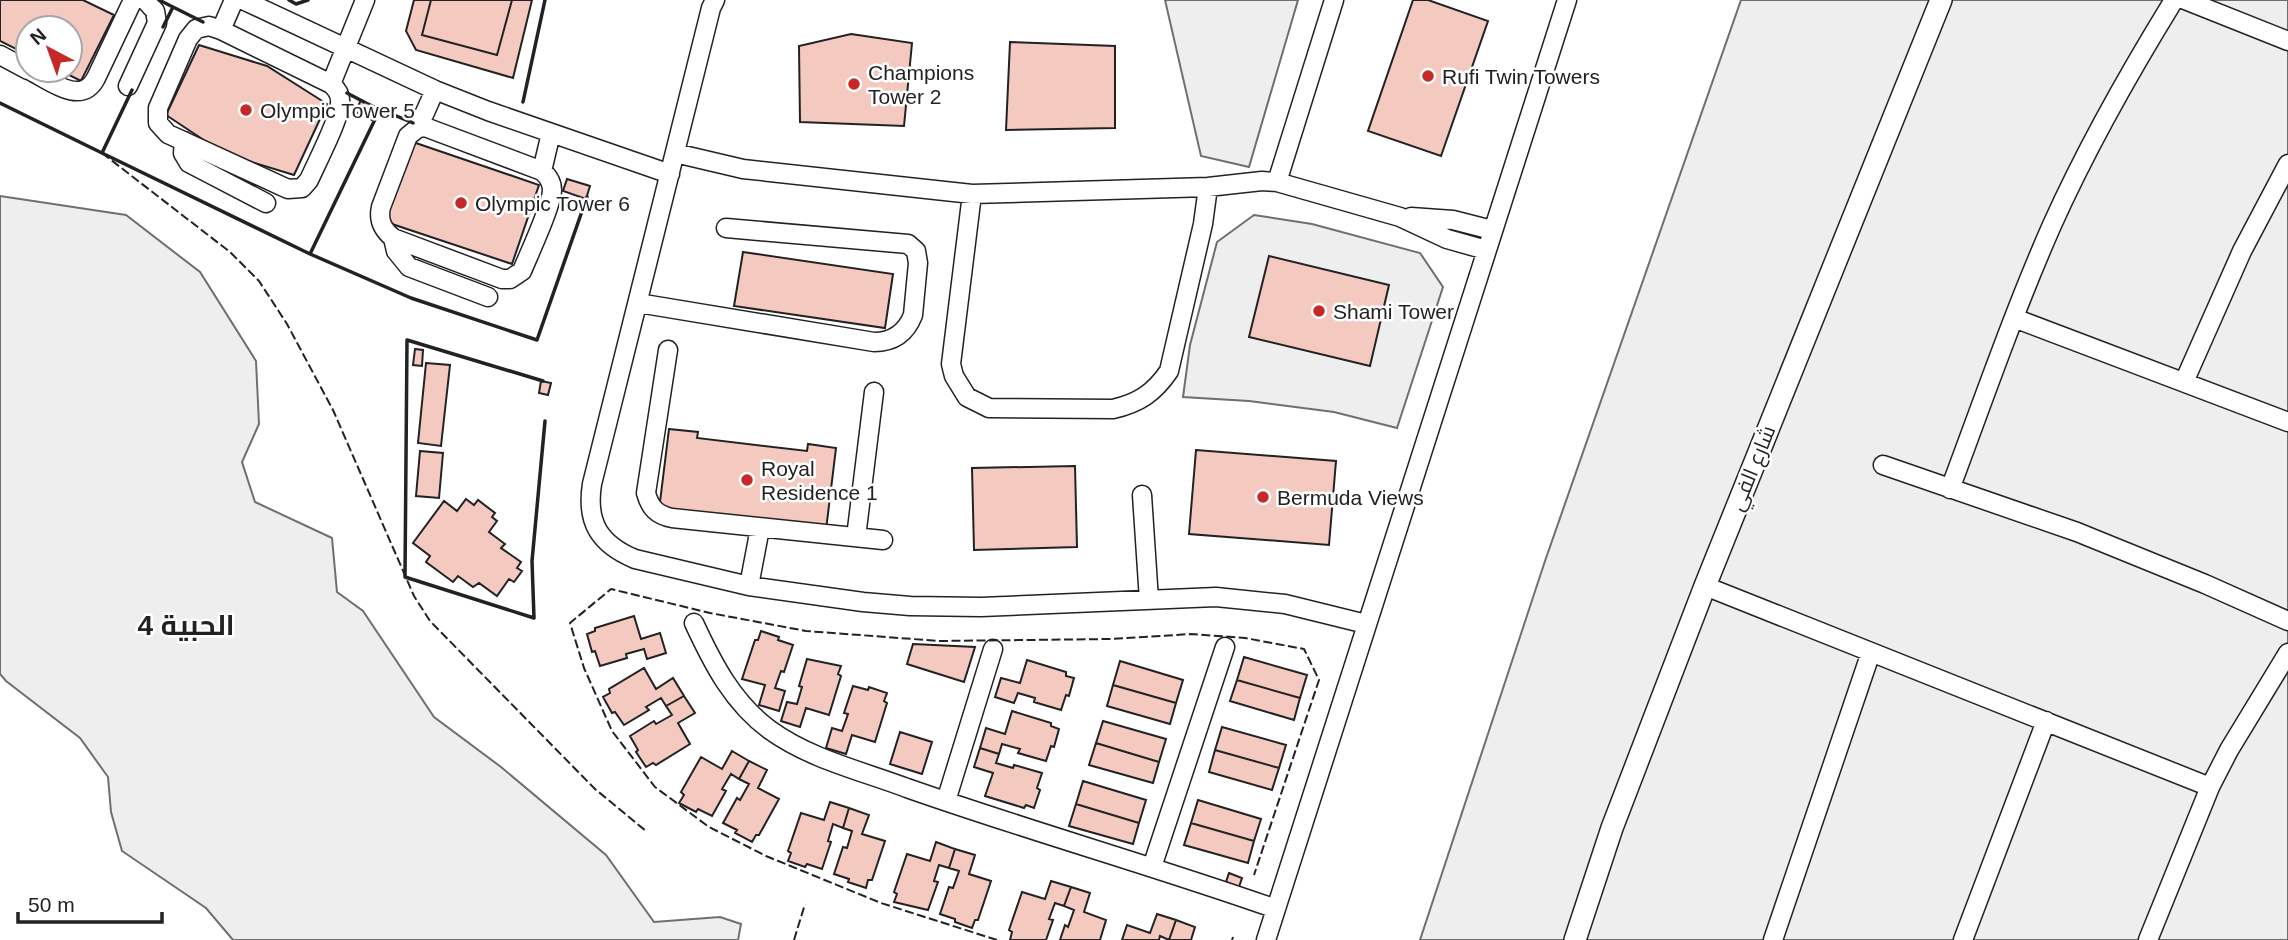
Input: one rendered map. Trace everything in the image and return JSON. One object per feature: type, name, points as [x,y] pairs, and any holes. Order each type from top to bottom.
[{"type":"street","points":[[56,84],[68,90],[82,92],[88,89],[134,0]]},
{"type":"street","points":[[128,86],[157,23],[155,11],[145,0]]},
{"type":"street","points":[[221,30],[234,0]]},
{"type":"street","points":[[243,0],[435,90],[670,174]]},
{"type":"street","points":[[331,84],[365,0]]},
{"type":"street","points":[[1277,181],[1334,0]]},
{"type":"street","points":[[1266,938],[1567,0]]},
{"type":"street","name":"شارع الفي","points":[[1575,940],[1612,828],[1704,586],[1941,0]]},
{"type":"street","points":[[1950,489],[2052,225],[2126,79],[2174,0]]},
{"type":"street","points":[[2185,0],[2288,41]]},
{"type":"street","points":[[712,3],[592,484],[591,516],[607,543],[620,553],[635,559],[749,586],[863,602],[910,606],[1005,607],[1216,597],[1250,599],[1318,611],[1366,624]]},
{"type":"street","points":[[209,26],[331,84],[340,99],[339,112],[309,180],[298,190],[288,189],[162,130],[157,116],[158,108],[192,34],[196,29],[209,26]]},
{"type":"street","points":[[418,128],[431,128],[542,171],[551,182],[551,196],[522,271],[517,276],[502,278],[393,238],[381,225],[381,206],[408,136],[418,128],[435,90]]},
{"type":"street","points":[[542,171],[551,133]]},
{"type":"street","points":[[184,141],[183,153],[189,163],[266,203]]},
{"type":"street","points":[[676,153],[743,169],[972,194],[1208,187],[1277,181],[1400,217],[1447,239],[1486,250]]},
{"type":"street","points":[[2183,382],[2242,251],[2288,164]]},
{"type":"street","points":[[972,194],[951,364],[959,387],[967,397],[989,408],[1113,410],[1146,397],[1159,386],[1169,371],[1203,224],[1208,187]]},
{"type":"street","points":[[1400,217],[1453,219],[1492,230]]},
{"type":"street","points":[[638,303],[874,342],[898,336],[910,323],[918,263],[916,251],[908,244],[726,228]]},
{"type":"street","points":[[393,238],[396,251],[409,267],[488,297]]},
{"type":"street","points":[[2014,318],[2288,422]]},
{"type":"street","points":[[668,350],[646,493],[648,503],[654,511],[663,516],[883,540]]},
{"type":"street","points":[[856,537],[874,392]]},
{"type":"street","points":[[1883,465],[2077,532],[2288,621]]},
{"type":"street","points":[[1142,495],[1149,600]]},
{"type":"street","points":[[749,586],[760,527]]},
{"type":"street","points":[[1704,586],[2210,787]]},
{"type":"street","points":[[694,623],[728,688],[770,730],[796,746],[946,802],[1276,909]]},
{"type":"street","points":[[1153,867],[1225,647]]},
{"type":"street","points":[[946,802],[993,649]]},
{"type":"street","points":[[1773,940],[1871,652]]},
{"type":"street","points":[[2148,940],[2210,787],[2229,750],[2288,653]]},
{"type":"street","points":[[1963,940],[2046,722]]},
{"type":"shaded area","points":[[1165,0],[1298,0],[1249,167],[1201,156]]},
{"type":"shaded area","points":[[1741,0],[2288,0],[2288,940],[1420,940],[1545,561]]},
{"type":"shaded area","points":[[0,196],[126,215],[200,272],[256,361],[259,424],[242,462],[255,502],[332,538],[337,592],[363,611],[434,717],[501,767],[606,855],[654,922],[720,917],[741,924],[738,940],[233,940],[206,908],[122,851],[111,812],[108,777],[80,738],[0,674]]},
{"type":"shaded area","points":[[1254,215],[1312,224],[1420,253],[1443,287],[1397,428],[1334,412],[1249,401],[1183,397],[1190,345],[1217,242]]},
{"type":"building","points":[[0,0],[83,0],[114,15],[84,75],[84,14],[14,14],[14,48],[0,41]]},
{"type":"building","points":[[414,0],[532,0],[513,78],[416,50],[406,31]]},
{"type":"building","points":[[431,0],[512,0],[497,55],[422,35]]},
{"type":"building","name":"Rufi Twin Towers","points":[[1413,0],[1428,0],[1488,21],[1441,156],[1368,131]]},
{"type":"building","name":"Champions Tower 2","points":[[851,34],[912,43],[904,126],[800,122],[799,46]]},
{"type":"building","points":[[1010,42],[1115,46],[1115,128],[1006,130]]},
{"type":"building","name":"Olympic Tower 5","points":[[199,45],[267,66],[327,104],[294,175],[225,154],[166,115]]},
{"type":"building","points":[[361,100],[380,109],[374,121],[355,112]]},
{"type":"building","name":"Olympic Tower 6","points":[[410,141],[539,185],[512,264],[383,221]]},
{"type":"building","points":[[567,179],[590,186],[586,199],[563,191]]},
{"type":"building","points":[[743,252],[893,274],[885,328],[734,306]]},
{"type":"building","name":"Shami Tower","points":[[1269,256],[1389,285],[1370,366],[1249,337]]},
{"type":"building","points":[[415,349],[423,350],[422,366],[413,365]]},
{"type":"building","points":[[426,363],[450,365],[441,446],[418,443]]},
{"type":"building","points":[[541,381],[551,383],[548,395],[539,393]]},
{"type":"building","name":"Royal Residence 1","points":[[669,429],[698,432],[697,438],[807,451],[808,444],[836,448],[826,530],[659,510]]},
{"type":"building","name":"Bermuda Views","points":[[1196,450],[1336,461],[1329,545],[1189,534]]},
{"type":"building","points":[[420,451],[443,453],[439,498],[416,496]]},
{"type":"building","points":[[1075,466],[1077,547],[974,550],[972,468]]},
{"type":"building","points":[[466,499],[474,505],[478,500],[495,513],[492,517],[497,521],[489,532],[505,544],[501,548],[521,562],[517,568],[522,571],[514,582],[509,579],[497,596],[479,583],[473,587],[458,576],[453,582],[426,562],[430,556],[413,543],[444,501],[457,511]]},
{"type":"building","points":[[634,616],[641,639],[660,633],[666,653],[647,659],[644,649],[626,654],[627,658],[600,666],[595,651],[592,652],[587,634],[595,631],[595,628]]},
{"type":"building","points":[[761,631],[793,645],[784,672],[781,671],[775,688],[785,691],[779,711],[759,705],[765,685],[742,679],[755,640],[758,640]]},
{"type":"building","points":[[913,644],[975,647],[964,682],[907,664]]},
{"type":"building","points":[[1244,657],[1307,675],[1300,698],[1237,680]]},
{"type":"building","points":[[807,659],[841,666],[838,674],[841,676],[829,715],[806,708],[800,727],[781,721],[787,702],[797,704]]},
{"type":"building","points":[[1027,660],[1066,672],[1066,676],[1074,678],[1069,696],[1066,695],[1061,710],[1034,702],[1035,698],[1018,693],[1014,703],[995,697],[1001,678],[1020,683]]},
{"type":"building","points":[[1120,661],[1183,680],[1176,703],[1113,685]]},
{"type":"building","points":[[644,668],[656,689],[673,678],[684,696],[666,706],[661,698],[646,707],[649,710],[624,725],[615,712],[612,713],[603,697],[610,693],[609,689]]},
{"type":"building","points":[[1237,680],[1300,698],[1294,720],[1230,701]]},
{"type":"building","points":[[1113,685],[1176,703],[1170,724],[1107,706]]},
{"type":"building","points":[[853,686],[868,690],[869,687],[887,693],[884,701],[887,703],[875,742],[852,735],[846,754],[826,748],[832,728],[842,731],[848,714],[844,713]]},
{"type":"building","points":[[684,696],[695,713],[678,723],[690,744],[656,765],[653,763],[646,767],[630,736],[654,721],[656,724],[672,715],[666,706]]},
{"type":"building","points":[[1012,711],[1051,723],[1051,726],[1059,729],[1054,747],[1051,746],[1046,761],[1018,753],[1020,749],[1002,744],[999,754],[980,748],[986,728],[1005,734]]},
{"type":"building","points":[[1103,721],[1166,739],[1159,762],[1096,743]]},
{"type":"building","points":[[1222,727],[1286,745],[1279,768],[1215,750]]},
{"type":"building","points":[[900,732],[932,742],[922,774],[890,764]]},
{"type":"building","points":[[1096,743],[1159,762],[1153,783],[1089,765]]},
{"type":"building","points":[[980,748],[999,754],[996,763],[1042,773],[1034,808],[1026,805],[1024,808],[985,796],[993,773],[974,767]]},
{"type":"building","points":[[1215,750],[1279,768],[1272,790],[1209,772]]},
{"type":"building","points":[[732,751],[749,761],[739,779],[731,774],[722,789],[726,791],[712,816],[698,809],[696,812],[679,803],[684,795],[681,792],[701,757],[722,769]]},
{"type":"building","points":[[749,761],[767,770],[758,788],[779,799],[759,835],[756,835],[752,842],[723,823],[737,798],[740,800],[749,784],[739,779]]},
{"type":"building","points":[[1083,781],[1146,800],[1139,823],[1076,804]]},
{"type":"building","points":[[1198,800],[1261,819],[1254,841],[1191,823]]},
{"type":"building","points":[[830,802],[849,808],[843,828],[833,824],[828,841],[831,842],[822,869],[788,861],[791,853],[788,851],[801,813],[824,820]]},
{"type":"building","points":[[1076,804],[1139,823],[1133,844],[1069,826]]},
{"type":"building","points":[[849,808],[869,815],[862,834],[885,841],[872,880],[868,880],[866,888],[834,874],[843,847],[847,848],[852,831],[843,828]]},
{"type":"building","points":[[1191,823],[1254,841],[1248,863],[1184,845]]},
{"type":"building","points":[[936,842],[955,849],[949,868],[939,865],[934,881],[938,882],[928,910],[894,902],[897,894],[894,892],[907,854],[930,861]]},
{"type":"building","points":[[955,849],[975,855],[969,874],[991,881],[978,920],[975,920],[972,928],[940,914],[949,887],[953,888],[959,871],[949,868]]},
{"type":"building","points":[[1229,873],[1242,878],[1239,887],[1226,882]]},
{"type":"building","points":[[1051,881],[1071,887],[1064,906],[1055,903],[1046,940],[1010,940],[1012,932],[1009,930],[1022,892],[1045,899]]},
{"type":"building","points":[[1071,887],[1090,893],[1084,912],[1106,920],[1100,940],[1060,940],[1074,910],[1064,906]]},
{"type":"building","points":[[1157,914],[1176,920],[1169,940],[1160,936],[1159,940],[1122,940],[1127,925],[1150,933]]},
{"type":"building","points":[[1176,920],[1195,927],[1191,940],[1169,940]]},
{"type":"fence","points":[[102,153],[230,252],[259,281],[287,324],[333,410],[414,596],[430,621],[595,789],[646,831]]},
{"type":"fence","points":[[997,940],[881,903],[766,856],[709,827],[655,787],[612,731],[584,668],[570,623],[611,589],[710,613],[806,631],[939,641],[1111,639],[1191,634],[1245,638],[1304,649],[1319,680],[1254,875]]},
{"type":"fence","points":[[794,940],[805,904]]},
{"type":"wall","points":[[159,0],[173,7]]},
{"type":"wall","points":[[289,0],[296,4],[308,0]]},
{"type":"wall","points":[[523,102],[545,0]]},
{"type":"wall","points":[[163,27],[173,7],[203,22]]},
{"type":"wall","points":[[132,90],[102,153],[310,254]]},
{"type":"wall","points":[[347,93],[364,102]]},
{"type":"wall","points":[[0,103],[102,153]]},
{"type":"wall","points":[[413,123],[380,109],[310,254],[411,298],[537,340],[587,197]]},
{"type":"wall","points":[[543,381],[407,340],[405,577],[534,618],[532,561],[545,421]]},
{"type":"place","name":"Rufi Twin Towers","points":[[1428,76]]},
{"type":"place","name":"Champions Tower 2","points":[[854,84]]},
{"type":"place","name":"Olympic Tower 5","points":[[246,110]]},
{"type":"place","name":"Olympic Tower 6","points":[[461,203]]},
{"type":"place","name":"Shami Tower","points":[[1319,311]]},
{"type":"place","name":"Royal Residence 1","points":[[747,480]]},
{"type":"place","name":"Bermuda Views","points":[[1263,497]]},
{"type":"district","name":"الحبية 4","points":[[186,625]]}]
